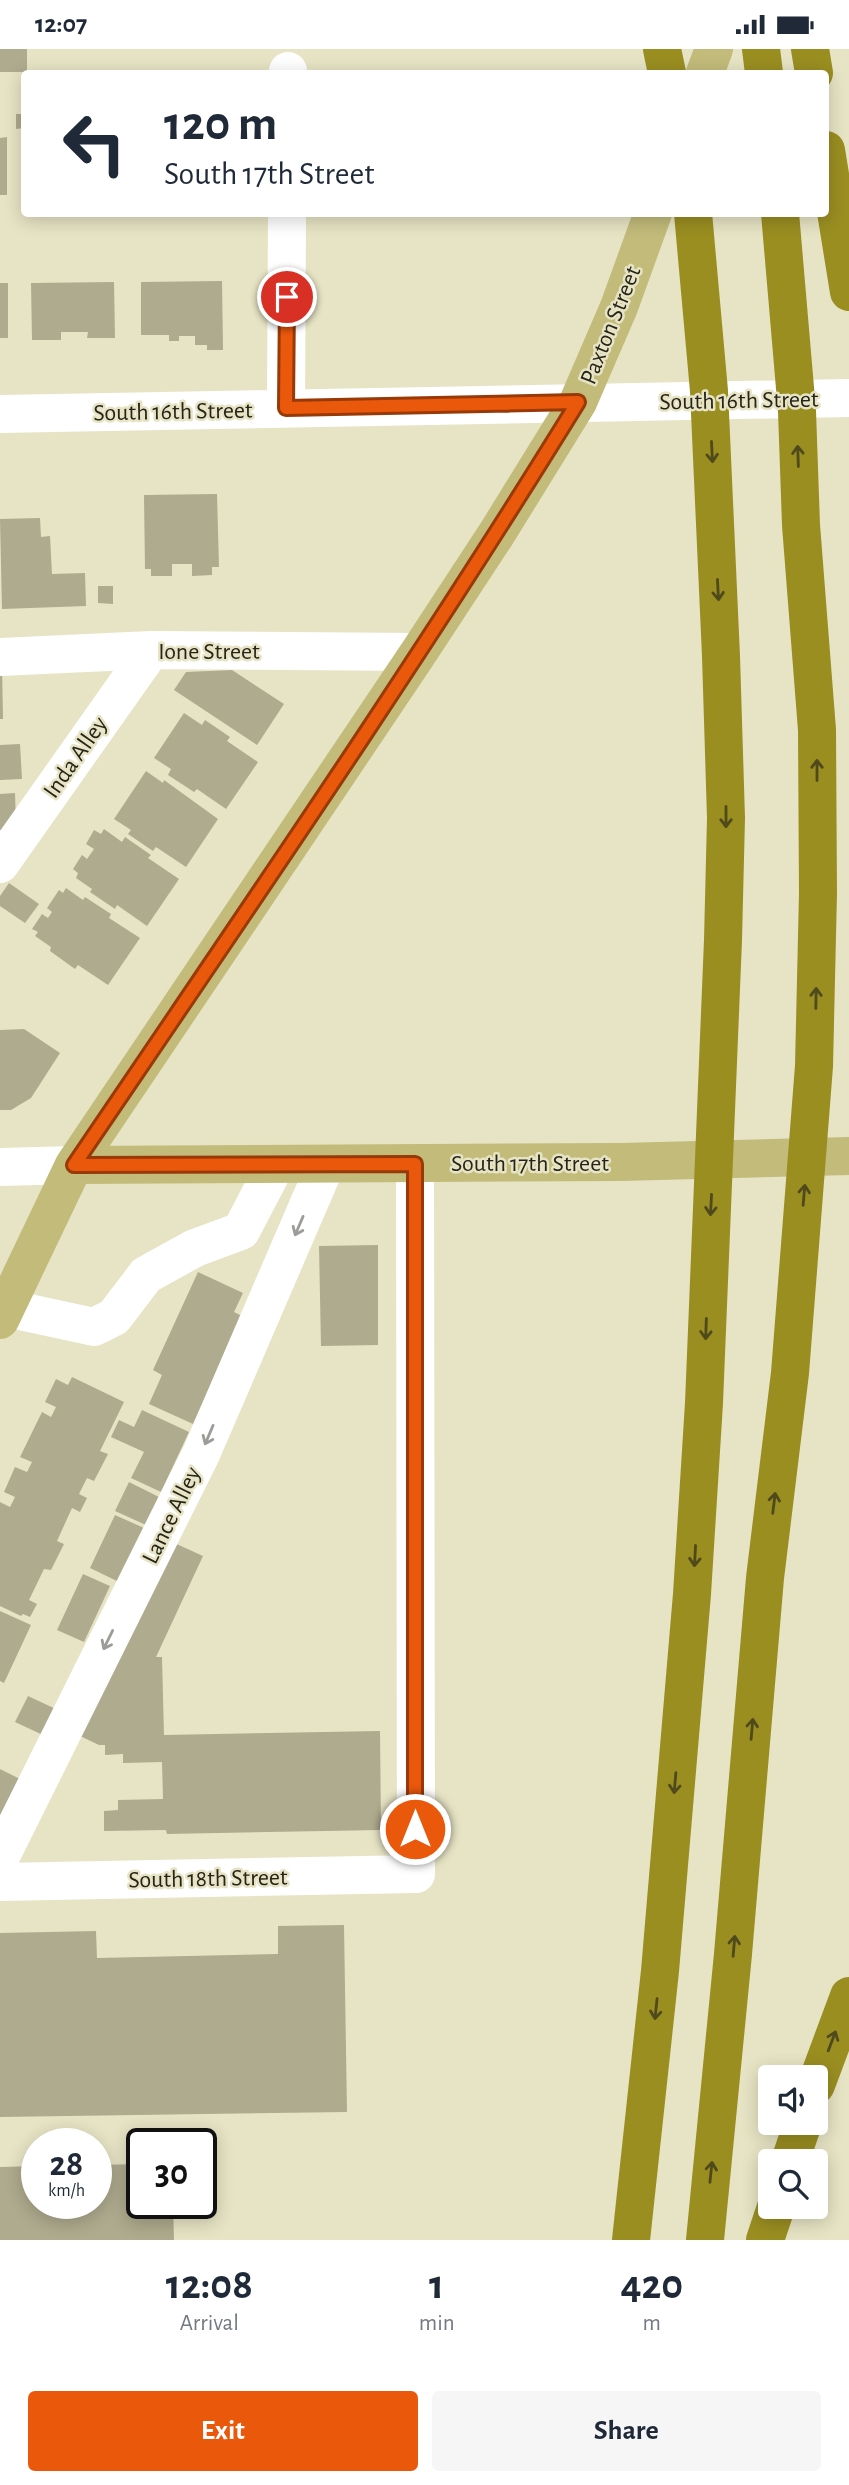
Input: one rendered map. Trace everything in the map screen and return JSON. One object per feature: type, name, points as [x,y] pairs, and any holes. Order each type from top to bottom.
[{"type":"highway","points":[[662,49],[666,70]]},
{"type":"highway","points":[[678,49],[680,70]]},
{"type":"highway","points":[[761,49],[764,70]]},
{"type":"highway","points":[[810,49],[814,70]]},
{"type":"highway","points":[[829,169],[849,292]]},
{"type":"highway","points":[[687,217],[709,391]]},
{"type":"highway","points":[[631,2240],[660,1971],[692,1594],[704,1403],[708,1261],[719,1063],[726,818],[709,391],[693,217]]},
{"type":"highway","points":[[705,2240],[765,1579],[790,1373],[814,1066],[818,893],[817,730],[801,525],[797,411],[780,217]]},
{"type":"highway","points":[[823,2065],[849,1996]]},
{"type":"highway","points":[[765,2240],[772,2219]]},
{"type":"main road","points":[[706,70],[713,49]]},
{"type":"main road","name":"Paxton Street","points":[[3,1314],[74,1165],[419,652],[578,402],[619,307],[652,217]]},
{"type":"main road","name":"South 17th Street","points":[[74,1165],[621,1162],[849,1156]]},
{"type":"street","points":[[286,408],[287,217]]},
{"type":"street","name":"South 16th Street","points":[[0,414],[849,398]]},
{"type":"street","name":"Ione Street","points":[[0,657],[151,650],[419,652]]},
{"type":"street","name":"Inda Alley","points":[[0,864],[151,650]]},
{"type":"street","points":[[3,1314],[94,1327],[114,1317],[146,1275],[195,1248],[241,1231],[276,1164]]},
{"type":"street","name":"Lance Alley","points":[[0,1858],[201,1454],[326,1164]]},
{"type":"street","name":"South 18th Street","points":[[0,1882],[416,1874],[415,1164]]},
{"type":"street","name":"South 17th Street","points":[[0,1167],[74,1165]]},
{"type":"building","points":[[0,49],[27,49],[27,70],[0,72]]},
{"type":"building","points":[[16,114],[21,114],[21,128],[16,129]]},
{"type":"building","points":[[7,137],[7,195],[0,195],[0,138]]},
{"type":"building","points":[[222,281],[223,350],[207,350],[207,345],[195,345],[195,336],[179,336],[179,341],[169,341],[169,335],[141,335],[141,282]]},
{"type":"building","points":[[114,282],[115,338],[87,338],[88,332],[61,332],[61,340],[32,340],[31,283]]},
{"type":"building","points":[[0,283],[8,283],[8,338],[0,338]]},
{"type":"building","points":[[217,494],[219,567],[212,567],[212,575],[192,576],[192,564],[172,564],[172,576],[151,576],[151,569],[145,569],[144,495]]},
{"type":"building","points":[[40,518],[41,537],[50,536],[52,574],[85,573],[86,606],[2,609],[0,519]]},
{"type":"building","points":[[98,586],[113,586],[113,604],[98,603]]},
{"type":"building","points":[[2,665],[3,719],[0,719]]},
{"type":"building","points":[[232,670],[284,704],[257,745],[174,690],[186,672]]},
{"type":"building","points":[[184,713],[202,725],[205,720],[230,737],[227,741],[258,762],[226,809],[197,789],[194,792],[168,775],[171,769],[154,758]]},
{"type":"building","points":[[20,744],[22,779],[0,780],[0,745]]},
{"type":"building","points":[[146,771],[163,783],[164,780],[218,819],[186,867],[156,847],[153,851],[128,834],[131,830],[114,819]]},
{"type":"building","points":[[15,793],[16,824],[8,830],[0,830],[0,794]]},
{"type":"building","points":[[104,829],[122,842],[125,837],[151,855],[148,858],[179,879],[147,926],[117,905],[115,909],[90,892],[92,889],[76,878],[78,873],[73,869],[82,855],[87,859],[94,849],[86,844],[94,830],[101,834]]},
{"type":"building","points":[[9,883],[39,904],[25,923],[0,906],[0,896]]},
{"type":"building","points":[[66,888],[111,914],[109,918],[140,938],[108,985],[78,965],[75,969],[35,936],[38,932],[32,929],[42,914],[48,918],[52,912],[47,908],[59,890],[63,893]]},
{"type":"building","points":[[24,1029],[60,1053],[31,1098],[11,1110],[0,1110],[0,1030]]},
{"type":"building","points":[[378,1245],[378,1345],[321,1346],[319,1246]]},
{"type":"building","points":[[198,1272],[243,1293],[234,1312],[242,1316],[193,1424],[149,1404],[162,1375],[153,1370]]},
{"type":"building","points":[[72,1377],[124,1402],[100,1451],[108,1454],[94,1481],[87,1478],[79,1494],[87,1498],[80,1512],[72,1508],[57,1541],[64,1544],[51,1570],[44,1569],[29,1600],[37,1604],[30,1617],[23,1614],[21,1616],[0,1606],[0,1502],[10,1507],[15,1497],[4,1492],[15,1467],[27,1472],[32,1462],[20,1457],[42,1412],[51,1417],[56,1407],[45,1402],[56,1379],[68,1385]]},
{"type":"building","points":[[142,1410],[189,1432],[161,1492],[131,1478],[144,1452],[111,1437],[119,1420],[134,1427]]},
{"type":"building","points":[[129,1482],[159,1497],[146,1525],[115,1511]]},
{"type":"building","points":[[115,1515],[144,1528],[119,1582],[90,1568]]},
{"type":"building","points":[[170,1541],[203,1556],[156,1657],[162,1657],[164,1735],[380,1731],[381,1830],[167,1834],[166,1830],[104,1831],[104,1811],[118,1810],[118,1800],[163,1799],[162,1762],[123,1763],[123,1754],[105,1755],[105,1745],[80,1736]]},
{"type":"building","points":[[83,1574],[110,1586],[84,1642],[57,1630]]},
{"type":"building","points":[[0,1611],[31,1625],[4,1683],[0,1681]]},
{"type":"building","points":[[28,1696],[58,1710],[45,1736],[15,1722]]},
{"type":"building","points":[[0,1769],[28,1783],[0,1816]]},
{"type":"building","points":[[344,1925],[347,2112],[0,2117],[0,1933],[96,1931],[97,1958],[278,1954],[278,1926]]},
{"type":"building","points":[[126,2164],[126,2219],[173,2219],[174,2240],[0,2240],[0,2167],[21,2166],[21,2219],[112,2219],[112,2165]]},
{"type":"route","points":[[287,297],[286,408],[578,402],[419,652],[74,1165],[415,1164],[415,1829]]}]
